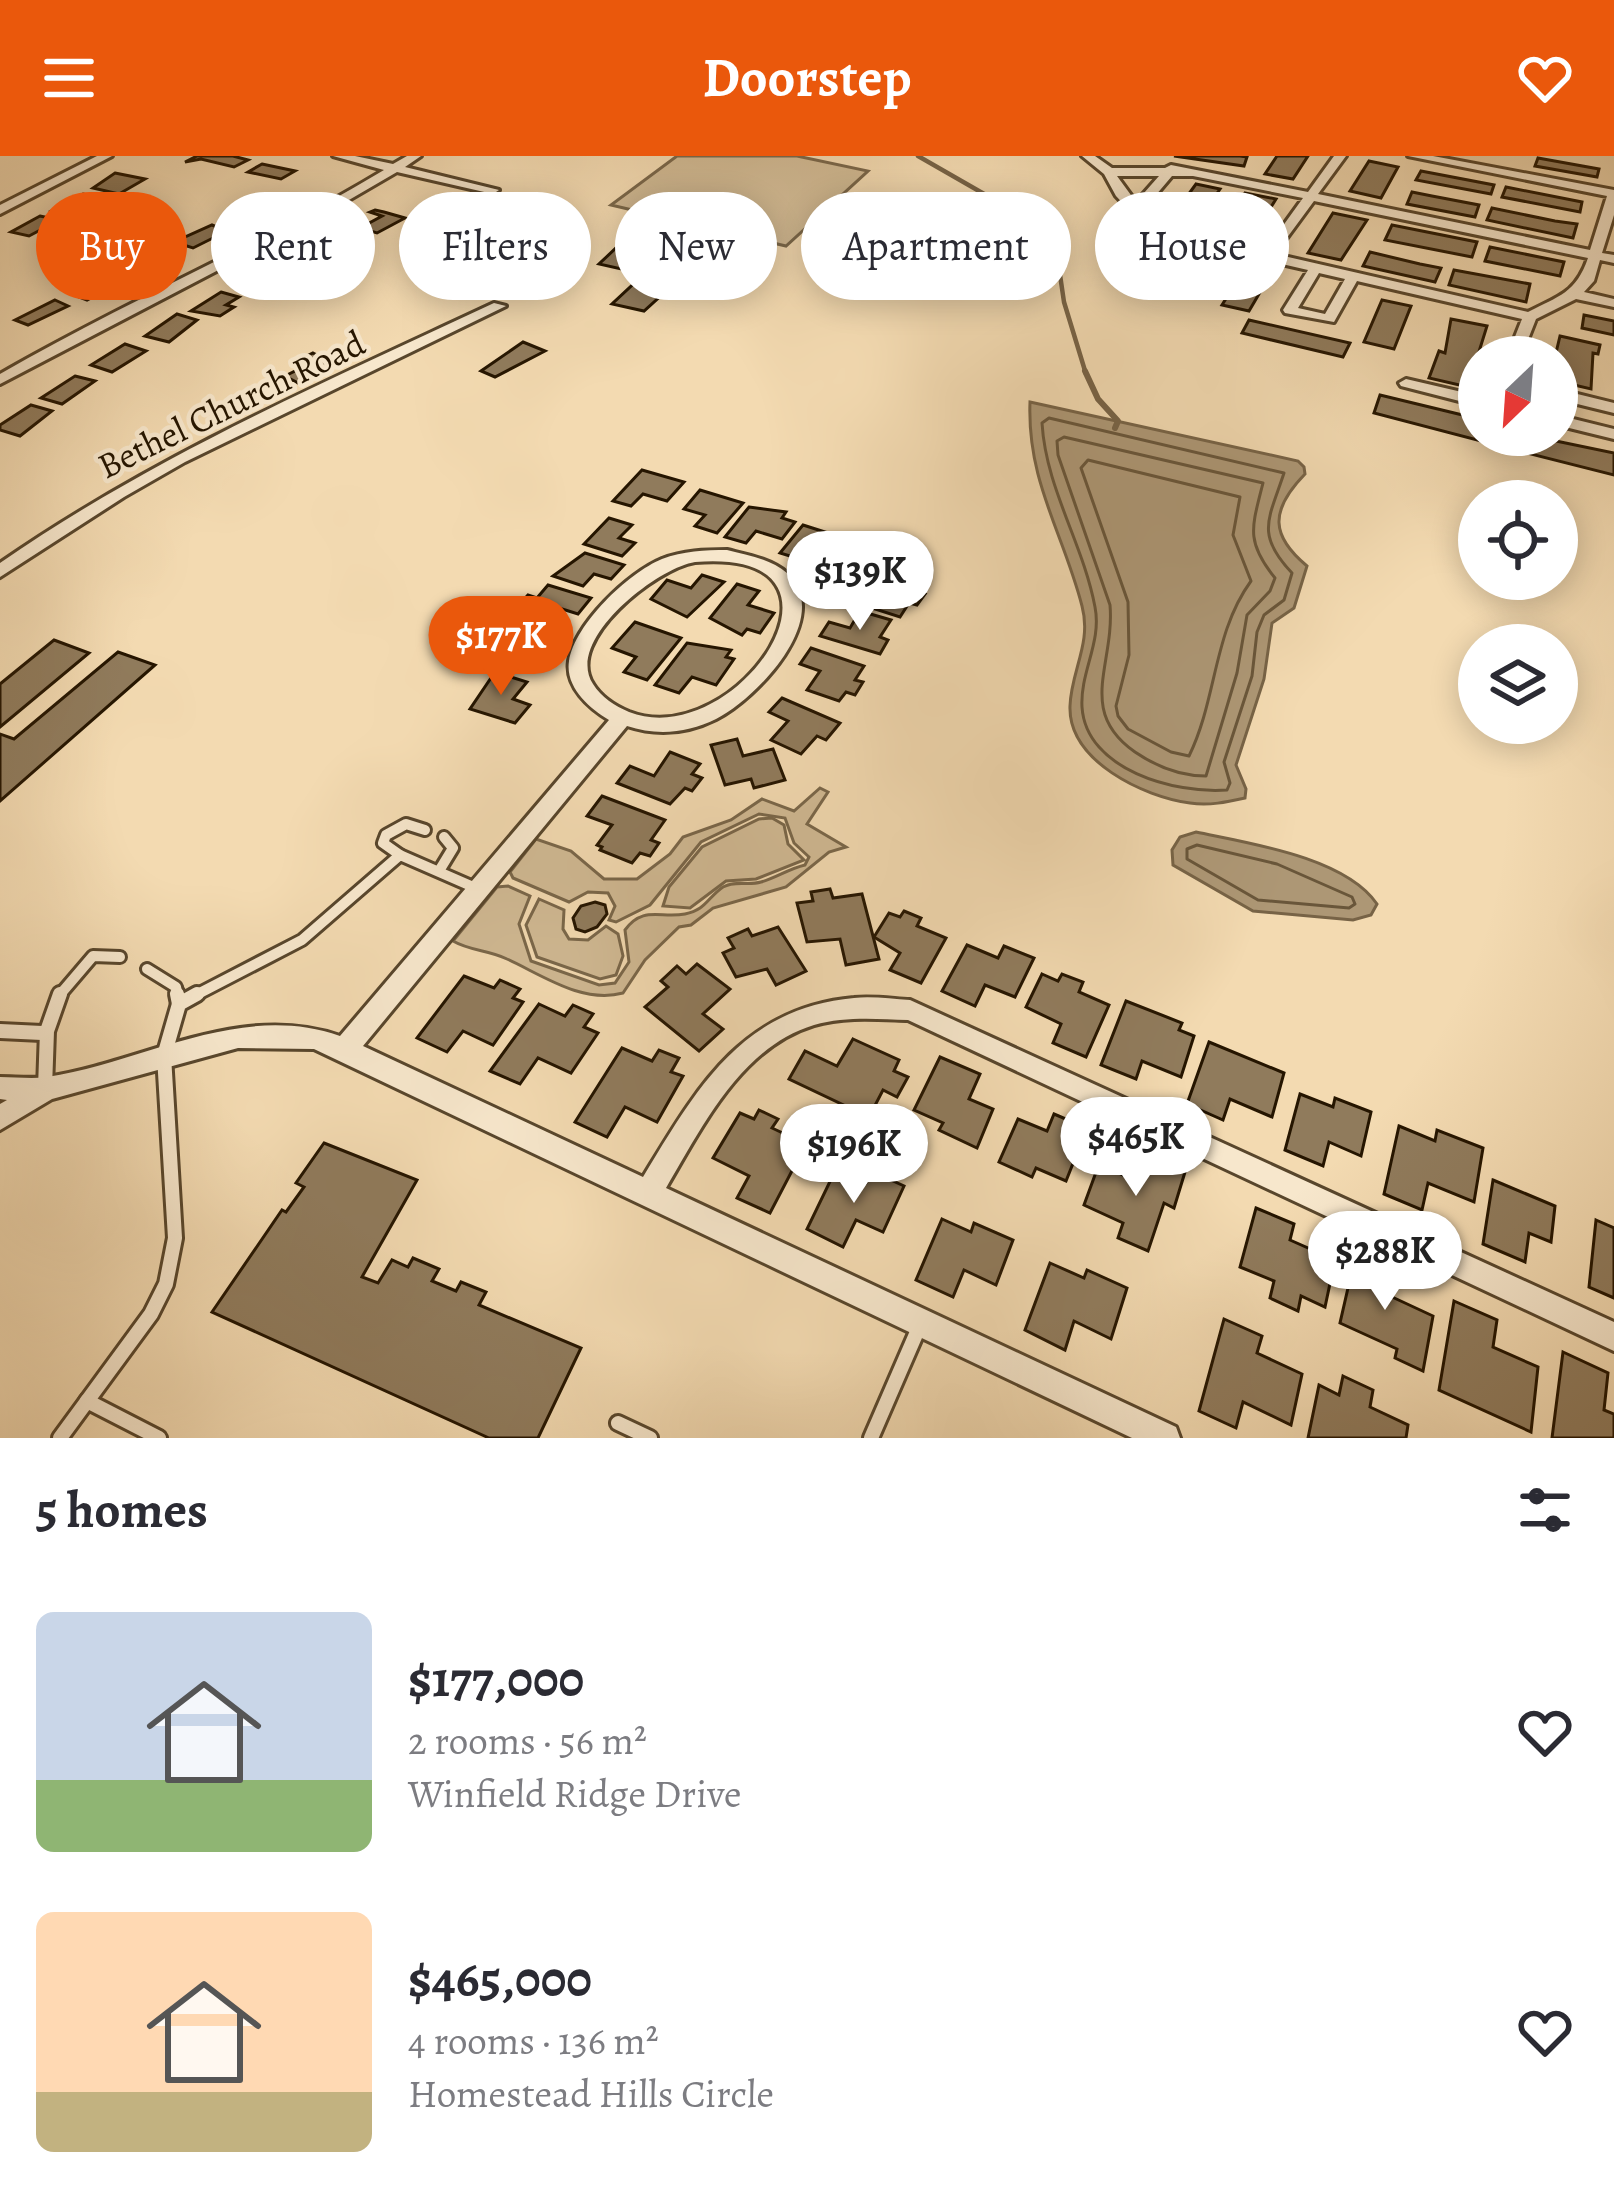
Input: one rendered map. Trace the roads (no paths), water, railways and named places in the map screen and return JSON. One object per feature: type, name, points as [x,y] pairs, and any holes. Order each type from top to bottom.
[{"type":"street","points":[[0,210],[106,156]]},
{"type":"street","points":[[339,156],[493,190]]},
{"type":"street","points":[[0,380],[415,156]]},
{"type":"street","points":[[1088,156],[1109,172],[1119,192]]},
{"type":"street","points":[[1289,227],[1340,156]]},
{"type":"street","points":[[1289,263],[1529,317],[1574,294],[1587,281],[1614,195],[1414,156]]},
{"type":"street","points":[[1109,172],[1171,169],[1614,259]]},
{"type":"street","points":[[1151,192],[1171,169]]},
{"type":"street","points":[[1315,269],[1290,310],[1329,320],[1352,278]]},
{"type":"street","points":[[1574,294],[1614,303]]},
{"type":"street","name":"Bethel Church Road","points":[[0,571],[67,521],[148,475],[499,306]]},
{"type":"street","points":[[1522,336],[1529,317]]},
{"type":"street","points":[[1406,383],[1458,396]]},
{"type":"street","points":[[1578,399],[1614,408]]},
{"type":"street","points":[[1578,425],[1614,434]]},
{"type":"street","points":[[727,556],[761,566],[781,578],[793,598],[795,622],[743,696],[712,715],[691,721],[622,718],[587,690],[579,677],[578,656],[601,619],[647,574],[692,557],[727,556]]},
{"type":"street","points":[[345,1048],[622,718]]},
{"type":"street","points":[[647,1195],[721,1074],[748,1048],[806,1015],[878,1006],[910,1010],[1614,1337]]},
{"type":"street","points":[[0,1118],[45,1090],[238,1037],[314,1038],[345,1048],[1165,1438]]},
{"type":"street","points":[[0,1088],[45,1090]]},
{"type":"lane","points":[[793,598],[873,577]]},
{"type":"lane","points":[[425,830],[406,824],[386,835],[383,843],[480,890]]},
{"type":"lane","points":[[439,871],[453,848],[444,837]]},
{"type":"lane","points":[[179,1004],[292,947],[327,922],[400,855]]},
{"type":"lane","points":[[45,1090],[42,1033],[57,993],[99,953],[120,957]]},
{"type":"lane","points":[[60,1438],[151,1313],[166,1284],[175,1238],[164,1056],[179,1004],[176,987],[147,969]]},
{"type":"lane","points":[[0,1031],[42,1033]]},
{"type":"lane","points":[[871,1438],[922,1320]]},
{"type":"lane","points":[[87,1400],[159,1438]]},
{"type":"lane","points":[[618,1423],[650,1438]]},
{"type":"water","points":[[1030,402],[1298,461],[1304,467],[1305,474],[1280,511],[1279,523],[1286,544],[1307,566],[1294,608],[1272,623],[1264,679],[1236,765],[1245,798],[1197,804],[1152,793],[1112,773],[1081,744],[1070,706],[1084,619],[1040,482]]},
{"type":"water","points":[[1196,832],[1319,863],[1343,874],[1377,904],[1371,915],[1353,920],[1253,911],[1173,865],[1172,850],[1180,837]]},
{"type":"waterway","points":[[918,156],[1054,234],[1064,302],[1085,372]]},
{"type":"waterway","points":[[1085,372],[1098,399],[1118,421],[1115,428]]}]
